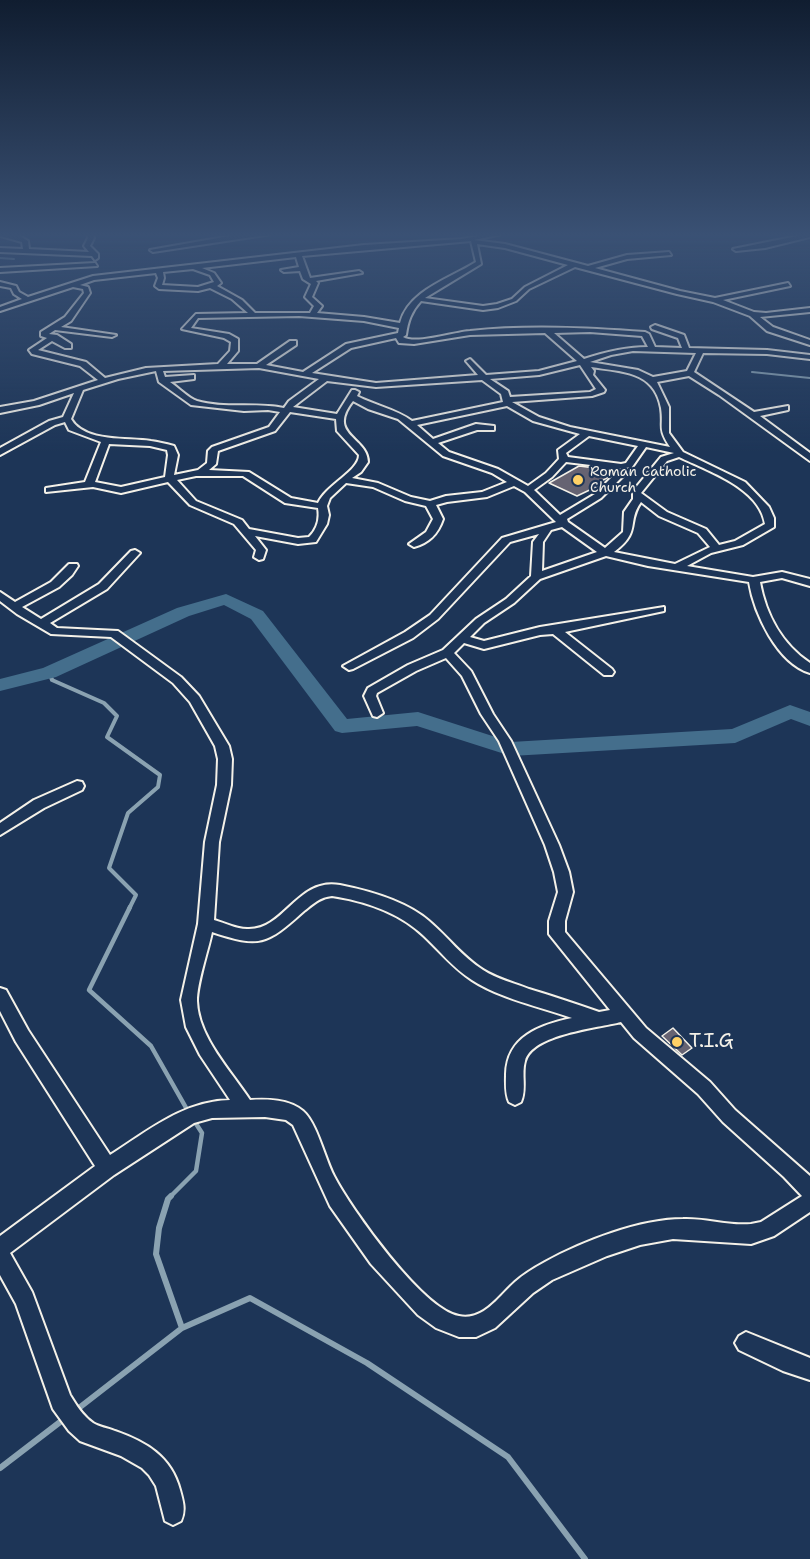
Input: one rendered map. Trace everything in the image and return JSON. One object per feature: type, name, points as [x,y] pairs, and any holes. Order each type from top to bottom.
[{"type":"street","points":[[68,346],[44,334],[68,319],[77,307]]},
{"type":"street","points":[[247,307],[252,314]]},
{"type":"street","points":[[312,316],[318,307]]},
{"type":"street","points":[[399,337],[402,335],[406,313],[412,307]]},
{"type":"street","points":[[474,307],[492,307]]},
{"type":"street","points":[[733,307],[764,318],[810,310]]},
{"type":"street","points":[[221,366],[234,351],[235,341],[226,336],[185,328],[195,315],[312,316],[402,326]]},
{"type":"street","points":[[764,318],[770,329],[810,343]]},
{"type":"street","points":[[655,327],[681,337],[686,349]]},
{"type":"street","points":[[53,328],[112,335]]},
{"type":"street","points":[[411,424],[507,401],[596,393],[601,390],[589,375],[590,371],[584,363],[546,330]]},
{"type":"street","points":[[305,374],[349,346],[399,337],[402,340],[414,342],[470,333],[590,330],[642,333],[647,336],[652,348]]},
{"type":"street","points":[[54,337],[33,350],[83,364],[89,367],[88,371],[104,380]]},
{"type":"street","points":[[259,366],[292,343]]},
{"type":"street","points":[[0,410],[36,403],[104,380],[159,369],[259,366],[354,384],[411,384],[539,373],[584,363],[619,351],[652,348],[767,352],[810,357]]},
{"type":"street","points":[[690,373],[701,350]]},
{"type":"street","points":[[470,361],[484,378],[505,393],[507,401],[536,419],[587,433],[678,452],[742,484],[764,507],[770,518],[770,525],[764,530],[738,543],[697,555],[677,567]]},
{"type":"street","points":[[584,363],[638,372],[652,380],[665,406],[665,433],[678,452]]},
{"type":"street","points":[[159,369],[162,380],[194,403],[244,408],[268,407],[340,417]]},
{"type":"street","points":[[652,380],[690,373],[716,386],[752,415],[805,449],[810,458]]},
{"type":"street","points":[[162,380],[191,377]]},
{"type":"street","points":[[201,472],[211,464],[215,449],[272,429],[300,396],[326,378]]},
{"type":"street","points":[[322,506],[330,491],[363,466],[362,452],[340,428],[340,417],[344,405],[354,394],[354,384]]},
{"type":"street","points":[[79,388],[78,399],[67,419],[72,428],[106,441],[168,446],[173,455],[169,477]]},
{"type":"street","points":[[351,397],[371,407],[401,417],[446,454],[495,471],[515,482],[528,490],[563,523],[605,553],[648,563],[754,580],[770,576],[810,578]]},
{"type":"street","points":[[752,415],[785,408]]},
{"type":"street","points":[[0,452],[52,423],[67,419]]},
{"type":"street","points":[[432,442],[476,427],[491,428]]},
{"type":"street","points":[[564,459],[561,452],[587,433]]},
{"type":"street","points":[[89,484],[106,441]]},
{"type":"street","points":[[564,459],[626,466],[644,445]]},
{"type":"street","points":[[636,493],[664,459],[678,452]]},
{"type":"street","points":[[528,490],[549,475],[564,459]]},
{"type":"street","points":[[563,523],[562,518],[565,514],[598,496],[618,476],[614,470],[599,463]]},
{"type":"street","points":[[49,490],[89,484],[121,490],[169,477],[201,472],[246,474],[288,501],[322,506]]},
{"type":"street","points":[[169,477],[194,503],[234,519],[261,550],[259,557]]},
{"type":"street","points":[[344,480],[375,485],[408,499],[430,504],[446,499],[484,495],[515,482]]},
{"type":"street","points":[[636,493],[666,515],[702,531],[716,548]]},
{"type":"street","points":[[377,713],[370,696],[372,691],[412,668],[447,653],[492,612],[510,601],[536,577],[605,553],[626,537],[631,521],[629,512],[638,499],[636,493]]},
{"type":"street","points":[[414,544],[426,539],[436,526],[436,512],[430,504]]},
{"type":"street","points":[[244,531],[298,541],[312,540],[320,530],[325,512],[322,506]]},
{"type":"street","points":[[349,666],[409,635],[434,617],[506,540],[546,530],[563,523]]},
{"type":"street","points":[[536,577],[538,542],[546,530]]},
{"type":"street","points":[[40,624],[104,588],[135,553]]},
{"type":"street","points":[[15,608],[58,582],[70,573],[73,566]]},
{"type":"street","points":[[797,576],[810,583]]},
{"type":"street","points":[[754,580],[757,601],[768,625],[788,653],[810,669]]},
{"type":"street","points":[[0,595],[40,624],[66,633],[114,634],[165,669],[188,691],[213,728],[222,746],[225,759],[224,785],[212,842],[206,924],[189,1000],[192,1022],[206,1049],[247,1110]]},
{"type":"street","points":[[462,638],[484,645],[540,631],[556,630],[660,609]]},
{"type":"street","points":[[556,630],[608,672]]},
{"type":"street","points":[[447,653],[469,674],[539,814],[566,889],[564,902],[556,917],[557,934],[640,1033],[704,1088],[729,1116],[791,1170],[810,1190]]},
{"type":"street","points":[[0,830],[39,804],[76,786]]},
{"type":"street","points":[[206,924],[250,936],[264,932],[290,917],[317,892],[331,889],[348,893],[412,916],[474,976],[601,1020]]},
{"type":"street","points":[[0,994],[22,1036],[106,1168]]},
{"type":"street","points":[[515,1096],[516,1057],[521,1047],[547,1032],[624,1014]]},
{"type":"street","points":[[0,1248],[106,1168],[190,1115],[212,1109],[265,1108],[290,1112],[299,1119],[328,1186],[343,1209],[401,1284],[437,1317],[456,1326],[470,1328],[482,1324],[527,1285],[549,1271],[606,1246],[667,1230],[695,1229],[720,1234],[750,1234],[767,1230],[810,1202]]},
{"type":"street","points":[[0,1256],[25,1299],[61,1401],[69,1414],[88,1432],[142,1453],[159,1469],[170,1486],[173,1513]]},
{"type":"street","points":[[746,1342],[783,1360],[810,1369]]},
{"type":"building","name":"Roman Catholic Church","points":[[579,466],[595,468],[610,476],[595,485],[598,486],[577,496],[549,483]]},
{"type":"building","name":"T.I.G","points":[[673,1028],[692,1048],[682,1055],[662,1036]]},
{"type":"waterway","points":[[752,372],[810,378]]},
{"type":"waterway","points":[[0,685],[49,673],[183,612],[226,599],[257,615],[342,726],[418,719],[511,749],[735,736],[790,712],[810,719]]},
{"type":"waterway","points":[[49,673],[51,677]]},
{"type":"waterway","points":[[51,677],[52,680],[104,703],[117,716],[107,737],[160,775],[158,787],[128,813],[109,868],[136,895],[130,907]]},
{"type":"waterway","points":[[130,907],[89,990],[151,1046],[189,1113]]},
{"type":"waterway","points":[[182,1328],[156,1254],[159,1228],[168,1199],[196,1171],[202,1133],[193,1119]]},
{"type":"waterway","points":[[182,1328],[250,1298],[367,1363],[508,1457],[585,1559]]},
{"type":"waterway","points":[[75,1411],[182,1328]]},
{"type":"waterway","points":[[0,1468],[64,1419]]},
{"type":"place","name":"Roman Catholic Church","points":[[578,480]]},
{"type":"place","name":"T.I.G","points":[[677,1042]]}]
